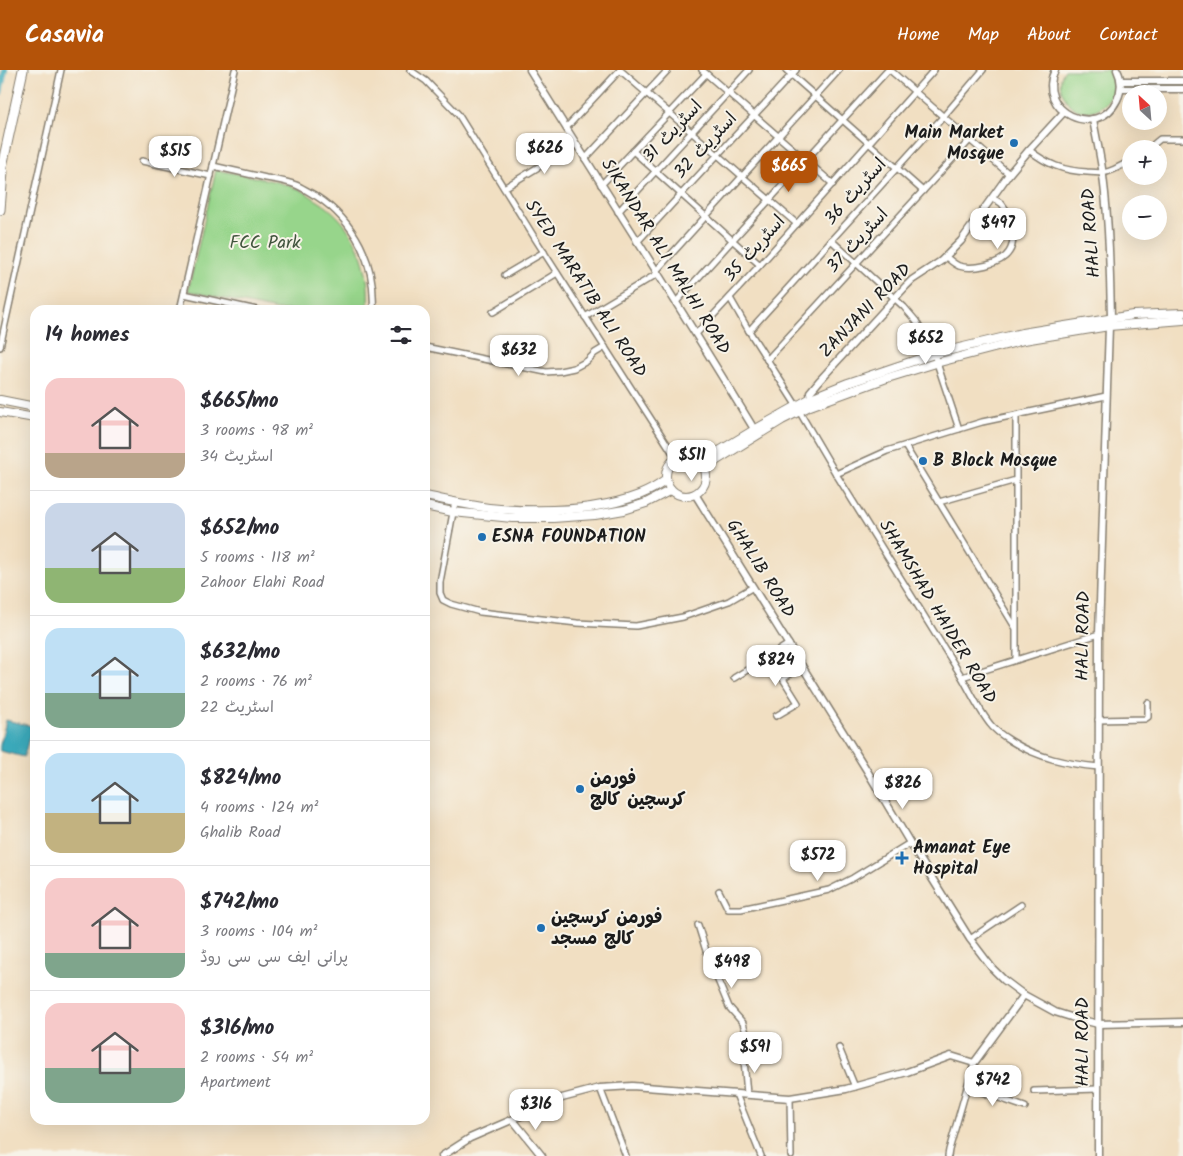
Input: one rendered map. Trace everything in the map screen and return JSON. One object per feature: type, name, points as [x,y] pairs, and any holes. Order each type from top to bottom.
[{"type":"highway","points":[[0,176],[23,70]]},
{"type":"highway","points":[[0,210],[4,154]]},
{"type":"main road","points":[[797,408],[936,363],[1024,340],[1133,316],[1183,313]]},
{"type":"main road","points":[[702,465],[811,398],[848,383],[934,354],[1022,333],[1110,322],[1183,320]]},
{"type":"main road","points":[[0,400],[30,406]]},
{"type":"main road","points":[[0,412],[30,417]]},
{"type":"main road","points":[[689,456],[696,458],[702,465],[706,480],[696,494],[683,496],[676,494],[668,486],[666,474],[671,462],[676,458],[689,456]]},
{"type":"main road","points":[[430,497],[499,509],[546,510],[591,506],[623,500],[655,488],[666,480]]},
{"type":"main road","points":[[430,507],[453,512],[512,518],[553,518],[595,515],[634,507],[671,490]]},
{"type":"street","points":[[0,347],[61,70]]},
{"type":"street","points":[[181,305],[235,70]]},
{"type":"street","name":"SYED MARATIB ALI ROAD","points":[[410,70],[426,81],[458,114],[676,458]]},
{"type":"street","name":"SIKANDAR ALI MALHI ROAD","points":[[530,70],[756,432]]},
{"type":"street","points":[[566,128],[620,70],[797,224]]},
{"type":"street","points":[[585,159],[668,70]]},
{"type":"street","name":"اسٹریٹ 31","points":[[618,212],[749,70]]},
{"type":"street","points":[[786,70],[923,191]]},
{"type":"street","name":"اسٹریٹ 32","points":[[637,242],[796,70]]},
{"type":"street","points":[[585,317],[657,272],[839,70]]},
{"type":"street","points":[[676,302],[889,70],[1009,174]]},
{"type":"street","name":"اسٹریٹ 35","points":[[696,334],[934,70]]},
{"type":"street","name":"اسٹریٹ 36","points":[[749,331],[943,117],[983,70]]},
{"type":"street","points":[[1053,71],[1052,94],[1064,112],[1074,118],[1093,119],[1108,112],[1119,97],[1121,81],[1117,70]]},
{"type":"street","points":[[601,185],[669,113],[704,72],[833,184]]},
{"type":"street","points":[[1121,81],[1183,81]]},
{"type":"street","points":[[1121,89],[1183,89]]},
{"type":"street","name":"ZANJANI ROAD","points":[[811,398],[810,395],[813,388],[894,298],[912,280],[946,257],[961,241],[1009,174],[1064,112]]},
{"type":"street","name":"HALI ROAD","points":[[1093,119],[1103,173],[1109,244],[1110,322],[1099,634],[1098,1156]]},
{"type":"street","points":[[1159,140],[1183,139]]},
{"type":"street","name":"اسٹریٹ 37","points":[[767,360],[969,141]]},
{"type":"street","points":[[504,188],[576,144]]},
{"type":"street","points":[[1029,150],[1054,166],[1070,171],[1103,173],[1122,164]]},
{"type":"street","points":[[633,151],[760,265]]},
{"type":"street","points":[[142,161],[211,176]]},
{"type":"street","points":[[213,166],[296,185],[325,202],[348,226],[362,249],[372,279],[374,296],[373,305]]},
{"type":"street","points":[[946,257],[957,265],[966,267],[979,266],[1003,259],[1011,251],[1013,239],[1008,214],[1001,203],[992,198]]},
{"type":"street","points":[[831,240],[904,307],[916,321],[934,354],[959,429]]},
{"type":"street","points":[[505,275],[544,252]]},
{"type":"street","points":[[493,312],[557,273]]},
{"type":"street","points":[[184,294],[234,305]]},
{"type":"street","name":"SHAMSHAD HAIDER ROAD","points":[[730,298],[990,725],[1002,736],[1025,750],[1050,759],[1076,765],[1099,767]]},
{"type":"street","points":[[430,348],[546,372],[574,368],[605,348]]},
{"type":"street","points":[[836,474],[887,452],[982,422],[1106,396]]},
{"type":"street","points":[[0,416],[11,414]]},
{"type":"street","points":[[1016,415],[1016,660]]},
{"type":"street","points":[[905,446],[1016,629]]},
{"type":"street","points":[[939,502],[1016,480]]},
{"type":"street","name":"GHALIB ROAD","points":[[696,494],[910,843],[970,939],[992,968],[1024,995],[1054,1012],[1071,1017],[1098,1024],[1183,1022]]},
{"type":"street","points":[[455,502],[440,582],[440,593],[443,600],[451,604],[480,612],[577,623],[636,626],[683,616],[729,601],[754,587]]},
{"type":"street","points":[[962,677],[1099,634]]},
{"type":"street","points":[[734,678],[788,644]]},
{"type":"street","points":[[776,716],[798,703],[784,679],[802,666]]},
{"type":"street","points":[[1098,720],[1145,719],[1148,717],[1148,703]]},
{"type":"street","points":[[719,891],[728,909],[741,910],[829,890],[853,878],[910,843]]},
{"type":"street","points":[[970,939],[1021,905]]},
{"type":"street","points":[[698,925],[706,954],[725,998],[729,1007],[743,1023],[747,1036],[747,1052],[744,1060],[747,1094]]},
{"type":"street","points":[[948,1156],[974,1063],[1024,995]]},
{"type":"street","points":[[839,1048],[855,1087]]},
{"type":"street","points":[[442,1156],[470,1138],[562,1098],[600,1088],[632,1086],[790,1098],[855,1087],[908,1072],[951,1056],[974,1063]]},
{"type":"street","points":[[967,1087],[1025,1108]]},
{"type":"street","points":[[600,1088],[626,1156]]},
{"type":"street","points":[[1034,1091],[1098,1089]]},
{"type":"street","points":[[736,1094],[761,1156]]},
{"type":"street","points":[[790,1098],[790,1156]]},
{"type":"street","points":[[513,1120],[542,1156]]},
{"type":"green space","points":[[1065,70],[1109,70],[1114,81],[1113,92],[1108,101],[1091,111],[1081,111],[1071,106],[1061,89],[1061,79]]},
{"type":"green space","name":"FCC Park","points":[[216,170],[268,180],[301,190],[328,208],[337,216],[357,245],[365,267],[368,283],[368,305],[254,305],[188,291]]},
{"type":"water","points":[[6,720],[30,726],[30,734],[24,757],[0,751]]},
{"type":"waterway","points":[[0,93],[5,70]]},
{"type":"place","name":"Main Market Mosque","points":[[1014,143]]},
{"type":"place","name":"B Block Mosque","points":[[923,461]]},
{"type":"place","name":"ESNA FOUNDATION","points":[[482,537]]},
{"type":"place","name":"فورمن کرسچین کالج","points":[[580,789]]},
{"type":"place","name":"Amanat Eye Hospital","points":[[902,858]]},
{"type":"place","name":"فورمن کرسچین کالج مسجد","points":[[541,928]]}]
